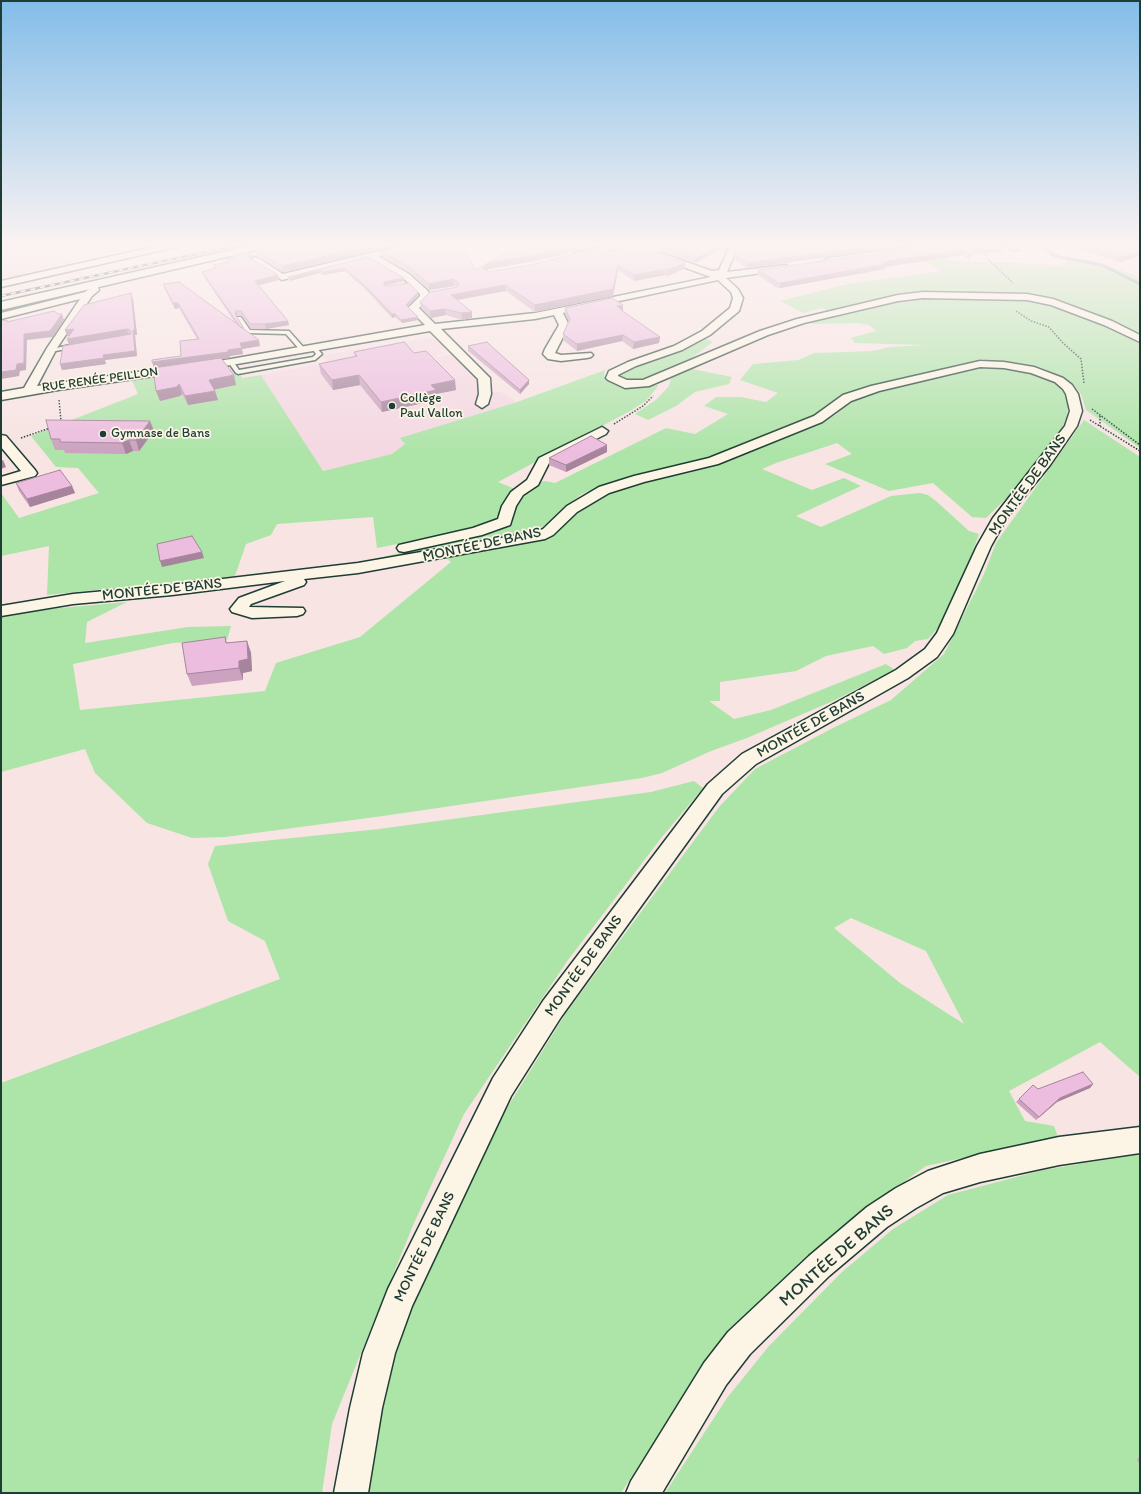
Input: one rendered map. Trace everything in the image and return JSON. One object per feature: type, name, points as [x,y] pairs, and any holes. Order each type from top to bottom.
[{"type":"street","points":[[28,391],[50,350],[74,314]]},
{"type":"street","points":[[419,314],[484,378],[485,394],[482,404]]},
{"type":"street","name":"RUE RENÉE PEILLON","points":[[1,396],[28,391],[233,365],[302,349],[316,349],[433,327],[543,314]]},
{"type":"street","points":[[558,314],[562,318],[564,325],[550,349],[549,354],[552,357],[561,358],[587,355]]},
{"type":"street","points":[[729,314],[706,333],[678,348],[632,364],[613,373],[612,378],[625,384],[636,385],[653,381],[706,356],[764,333],[801,321],[832,314]]},
{"type":"street","points":[[1084,314],[1108,323],[1140,339]]},
{"type":"street","name":"MONTÉE DE BANS","points":[[1,611],[73,599],[172,590],[321,572],[414,559],[540,536],[548,532],[572,509],[604,490],[639,479],[713,461],[818,419],[847,398],[856,394],[905,380],[966,366],[980,364],[1004,364],[1048,375],[1068,387],[1083,408],[1045,462],[1000,518],[984,546],[945,634],[931,653],[902,674],[749,759],[715,789],[552,1008],[502,1088],[399,1300],[378,1353],[366,1408],[351,1493]]},
{"type":"street","points":[[297,610],[252,613],[238,609],[245,601],[287,587],[321,572],[331,565],[477,532],[505,522],[509,506],[518,492],[533,482],[544,461],[602,432]]},
{"type":"street","points":[[1,482],[30,473],[3,441]]},
{"type":"street","name":"MONTÉE DE BANS","points":[[643,1493],[715,1374],[739,1343],[819,1266],[877,1217],[906,1198],[938,1181],[980,1168],[1059,1151],[1140,1140]]},
{"type":"lane","points":[[239,318],[249,332],[287,332],[302,349]]},
{"type":"lane","points":[[50,350],[82,345]]},
{"type":"lane","points":[[233,365],[238,372],[315,358],[319,354],[316,349]]},
{"type":"path","points":[[1020,314],[1031,321],[1049,327],[1063,343],[1081,359],[1085,387]]},
{"type":"path","points":[[602,432],[643,406],[665,383],[663,377]]},
{"type":"path","points":[[3,441],[45,431],[61,421],[59,398]]},
{"type":"path","points":[[1083,408],[1093,410],[1140,445]]},
{"type":"path","points":[[1083,408],[1100,426],[1140,452]]},
{"type":"path","points":[[1100,415],[1100,426]]},
{"type":"shaded area","name":"Collège Paul Vallon","points":[[428,338],[439,341],[445,348],[440,350],[443,354],[437,355],[438,357],[455,354],[478,376],[480,383],[478,393],[501,392],[517,402],[401,438],[405,444],[392,454],[323,471],[261,375],[327,362],[322,355]]},
{"type":"green space","points":[[830,314],[1140,314],[1140,448],[1086,410],[1081,394],[1074,385],[1064,378],[1040,367],[1020,363],[987,361],[972,362],[861,388],[835,399],[814,417],[769,433],[708,459],[609,483],[582,494],[568,504],[547,524],[527,534],[377,562],[374,559],[497,530],[511,522],[513,511],[519,500],[536,483],[545,481],[555,483],[666,428],[695,434],[728,414],[704,406],[716,397],[741,397],[766,402],[778,393],[740,380],[753,364],[799,360],[814,353],[873,351],[890,347],[926,345],[855,343],[851,338],[876,331],[869,325],[857,323],[814,324],[808,322],[833,316]]},
{"type":"green space","points":[[706,339],[713,342],[693,357],[666,372],[640,382],[621,380],[618,375],[622,371]]},
{"type":"green space","points":[[995,366],[1020,369],[1049,378],[1064,390],[1069,401],[1067,415],[1063,426],[1014,491],[986,518],[972,517],[933,483],[889,491],[825,464],[852,454],[837,443],[762,469],[812,490],[844,478],[861,486],[796,516],[821,527],[891,496],[920,493],[928,495],[936,501],[969,531],[979,534],[971,556],[938,628],[928,639],[915,641],[907,648],[884,654],[873,646],[826,656],[796,671],[720,682],[720,701],[709,701],[734,719],[771,710],[886,664],[895,670],[833,701],[747,738],[711,751],[662,773],[642,778],[383,816],[225,837],[192,838],[147,823],[95,773],[85,749],[1,772],[1,617],[27,611],[127,602],[87,622],[85,643],[188,627],[231,626],[227,640],[172,643],[73,664],[80,710],[265,691],[276,663],[360,637],[451,562],[446,558],[549,537],[561,529],[570,515],[609,492],[633,484],[688,473],[712,466],[770,441],[824,422],[837,414],[846,405],[873,390],[971,369]]},
{"type":"green space","points":[[226,368],[231,375],[240,373],[242,378],[261,375],[323,471],[392,454],[405,444],[400,438],[517,402],[605,370],[604,375],[607,381],[621,386],[633,387],[659,385],[646,401],[630,411],[498,482],[515,489],[501,517],[494,523],[479,528],[377,548],[373,517],[277,524],[271,535],[246,544],[235,576],[47,595],[49,546],[1,556],[1,493],[19,518],[99,493],[78,468],[56,467],[31,436],[138,394],[132,381]]},
{"type":"green space","points":[[692,369],[732,377],[729,384],[695,392],[676,406],[648,420],[635,414],[657,399],[669,386],[671,378]]},
{"type":"green space","points":[[1084,420],[1140,457],[1140,1077],[1100,1042],[1009,1091],[1025,1121],[1054,1126],[1058,1137],[926,1166],[909,1178],[743,1317],[695,1379],[621,1493],[365,1493],[379,1415],[396,1338],[432,1254],[507,1108],[566,1013],[719,807],[755,769],[833,728],[891,700],[944,654],[984,574],[996,543]],"holes":[[[851,918],[926,951],[964,1024],[900,983],[834,928]]]},
{"type":"green space","points":[[694,781],[703,788],[662,837],[568,960],[464,1114],[414,1223],[332,1424],[322,1493],[1,1493],[1,1083],[280,979],[265,941],[228,921],[208,864],[215,846],[379,829],[651,792]]},
{"type":"green space","points":[[1140,1154],[1140,1493],[665,1493],[727,1398],[769,1346],[842,1272],[893,1229],[948,1195],[1043,1170]]},
{"type":"building","points":[[42,314],[62,314],[50,331],[24,334],[24,363],[17,364],[16,370],[1,372],[1,321],[7,320],[7,322]]},
{"type":"building","points":[[77,314],[133,314],[135,351],[103,355],[104,358],[60,364],[63,346],[131,334],[130,330],[127,329],[67,339],[74,329],[65,330]]},
{"type":"building","points":[[184,314],[223,314],[259,340],[240,343],[242,348],[228,350],[228,352],[152,362],[152,360],[181,356],[180,341],[199,339]]},
{"type":"building","points":[[231,314],[235,314],[243,327],[241,328]]},
{"type":"building","points":[[243,314],[282,314],[288,321],[265,324],[250,324]]},
{"type":"building","points":[[392,314],[415,314],[418,317],[401,320],[395,314]]},
{"type":"building","points":[[568,314],[626,314],[660,337],[634,342],[623,335],[577,344],[563,334],[570,319]]},
{"type":"building","points":[[404,342],[414,353],[426,351],[455,380],[431,385],[436,390],[381,402],[359,375],[332,380],[319,364],[357,356],[354,352]]},
{"type":"building","points":[[487,342],[529,380],[520,390],[468,346]]},
{"type":"building","points":[[221,358],[234,375],[209,380],[215,391],[185,396],[179,384],[177,387],[156,391],[153,368]]},
{"type":"building","points":[[46,420],[150,421],[136,440],[129,440],[122,443],[60,442],[60,439],[51,439]]},
{"type":"building","points":[[591,436],[607,445],[566,465],[549,458]]},
{"type":"building","points":[[60,470],[72,486],[27,499],[16,483]]},
{"type":"building","points":[[192,536],[202,552],[160,561],[157,544]]},
{"type":"building","points":[[225,637],[226,643],[247,641],[248,659],[239,661],[239,668],[187,674],[182,643]]},
{"type":"building","points":[[1083,1072],[1093,1084],[1060,1098],[1039,1117],[1019,1099],[1033,1085],[1038,1089]]},
{"type":"place","name":"Collège Paul Vallon","points":[[392,406]]},
{"type":"place","name":"Gymnase de Bans","points":[[103,434]]}]
